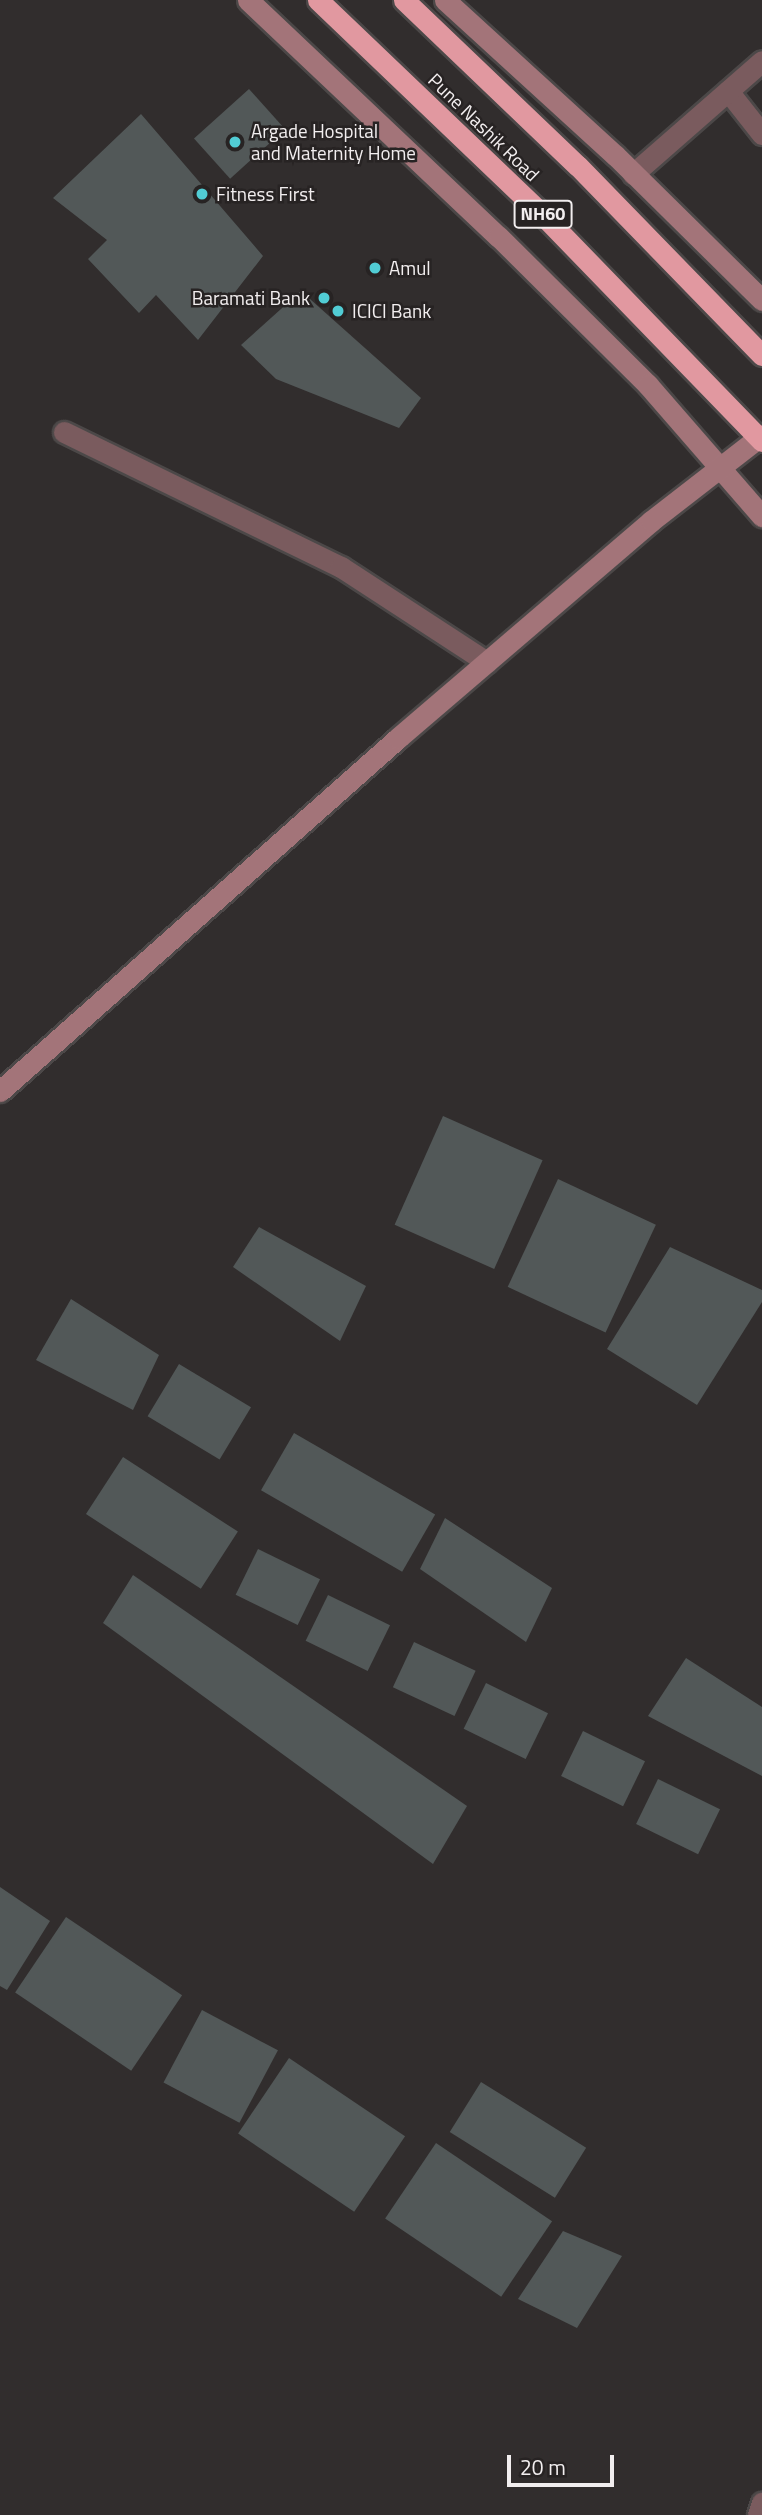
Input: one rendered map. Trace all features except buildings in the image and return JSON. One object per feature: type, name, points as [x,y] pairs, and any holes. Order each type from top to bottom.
[{"type":"highway","name":"Pune Nashik Road","points":[[318,0],[537,209],[761,437]]},
{"type":"highway","name":"Pune Nashik Road","points":[[404,0],[578,166],[762,355]]},
{"type":"street","points":[[248,0],[499,237],[648,386],[721,466],[762,516]]},
{"type":"street","points":[[445,0],[633,174],[762,300]]},
{"type":"street","points":[[633,174],[762,61]]},
{"type":"street","points":[[728,91],[762,134]]},
{"type":"street","points":[[64,432],[341,566],[487,662]]},
{"type":"street","points":[[0,1091],[487,662],[721,466],[761,437]]},
{"type":"street","points":[[758,2515],[762,2503]]},
{"type":"place","name":"Argade Hospital and Maternity Home","points":[[235,142]]},
{"type":"place","name":"Fitness First","points":[[202,194]]},
{"type":"place","name":"Amul","points":[[375,268]]},
{"type":"place","name":"Baramati Bank","points":[[324,298]]},
{"type":"place","name":"ICICI Bank","points":[[338,311]]}]
